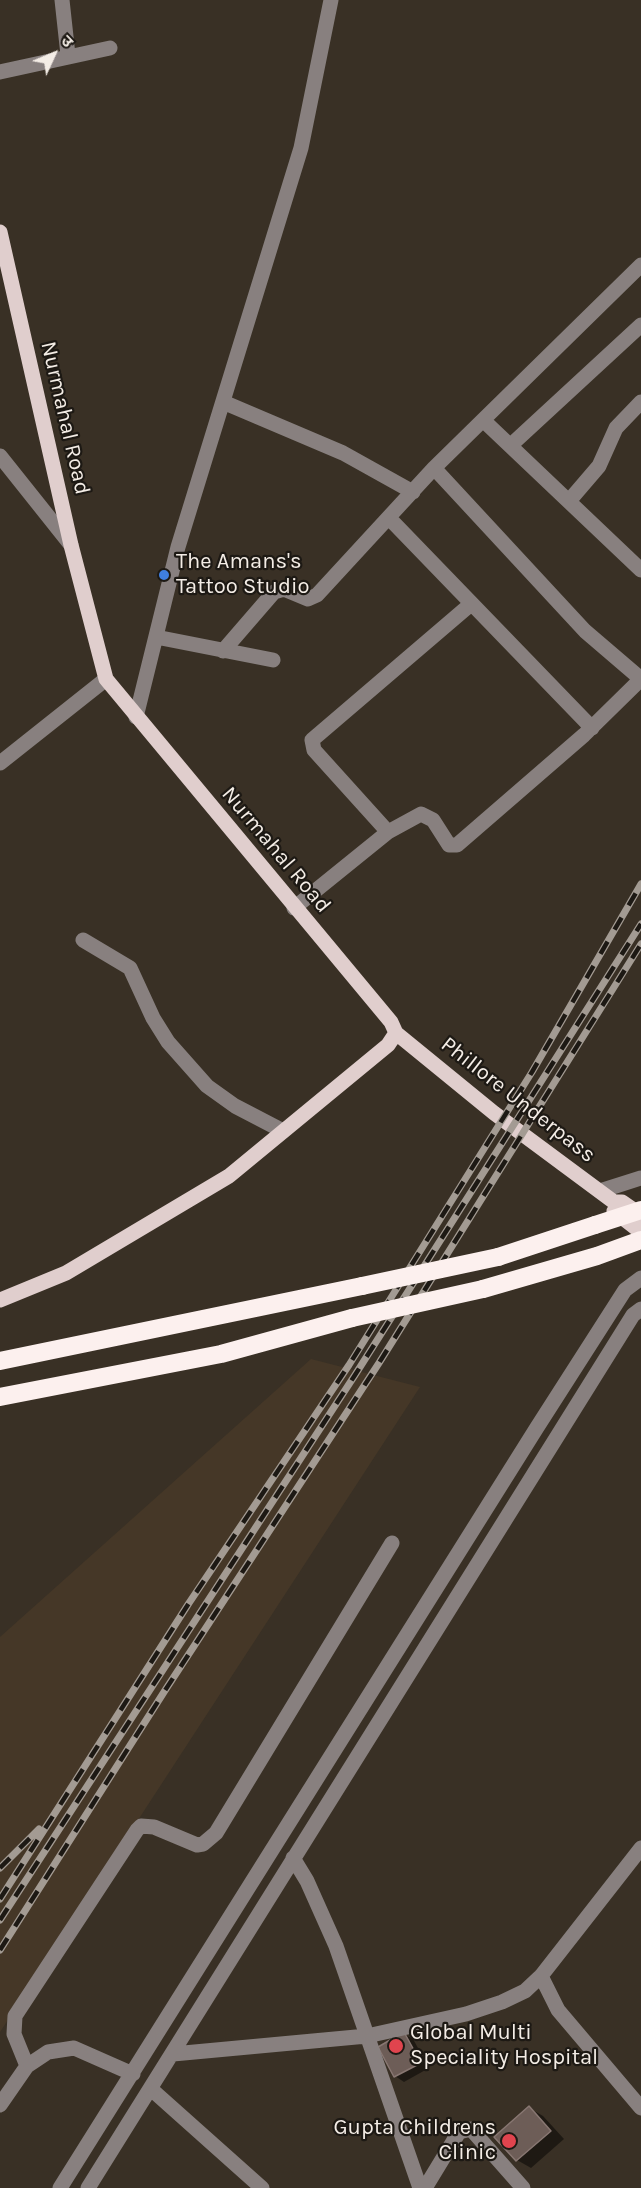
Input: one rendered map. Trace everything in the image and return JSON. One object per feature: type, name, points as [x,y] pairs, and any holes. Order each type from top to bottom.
[{"type":"highway","points":[[4,1360],[498,1257],[641,1210]]},
{"type":"highway","points":[[0,1397],[221,1354],[352,1318],[483,1289],[641,1240]]},
{"type":"main road","name":"Nurmahal Road","points":[[0,232],[71,545],[106,679],[391,1022],[396,1034]]},
{"type":"main road","points":[[0,1300],[66,1273],[229,1176],[388,1045],[396,1034]]},
{"type":"main road","name":"Phillore Underpass","points":[[396,1034],[494,1113],[614,1202],[622,1202],[641,1215]]},
{"type":"main road","name":"Phillore Underpass","points":[[614,1202],[614,1211],[641,1232]]},
{"type":"street","points":[[62,0],[68,55]]},
{"type":"street","points":[[136,717],[178,548],[301,148],[331,0]]},
{"type":"street","points":[[0,72],[68,55],[110,48]]},
{"type":"street","points":[[224,651],[274,592],[284,589],[303,599],[312,598],[434,468],[641,265]]},
{"type":"street","points":[[511,446],[641,325]]},
{"type":"street","points":[[223,402],[343,453],[413,492]]},
{"type":"street","points":[[569,501],[599,466],[616,428],[641,402]]},
{"type":"street","points":[[483,420],[569,501],[638,561]]},
{"type":"street","points":[[0,456],[71,545]]},
{"type":"street","points":[[294,908],[388,832],[421,813],[433,820],[449,845],[455,846],[519,794],[592,728],[641,679],[585,632],[434,468]]},
{"type":"street","points":[[389,518],[592,728]]},
{"type":"street","points":[[388,832],[314,750],[312,740],[471,604]]},
{"type":"street","points":[[156,637],[273,660]]},
{"type":"street","points":[[0,763],[106,679]]},
{"type":"street","points":[[83,940],[130,968],[153,1018],[168,1042],[207,1086],[235,1106],[284,1131]]},
{"type":"street","points":[[600,1191],[641,1178]]},
{"type":"street","points":[[60,2188],[536,1429],[625,1290],[641,1278]]},
{"type":"street","points":[[87,2188],[173,2054],[627,1325],[641,1309]]},
{"type":"street","points":[[27,2066],[14,2034],[15,2016],[137,1830],[141,1826],[154,1827],[197,1845],[203,1844],[216,1833],[392,1543]]},
{"type":"street","points":[[173,2054],[367,2036],[466,2014],[502,2002],[525,1991],[541,1976],[641,1848]]},
{"type":"street","points":[[293,1858],[307,1881],[336,1946],[422,2188]]},
{"type":"street","points":[[541,1976],[558,2010],[641,2108]]},
{"type":"street","points":[[0,2105],[27,2066],[48,2052],[74,2048],[133,2074]]},
{"type":"street","points":[[151,2089],[262,2188]]},
{"type":"street","points":[[422,2188],[459,2132],[471,2129],[523,2188]]},
{"type":"shaded area","points":[[311,1359],[420,1387],[0,2032],[0,1637]]},
{"type":"building","points":[[404,2032],[421,2063],[394,2077],[378,2047]]},
{"type":"building","points":[[529,2106],[551,2131],[516,2161],[494,2137]]},
{"type":"railway","points":[[0,1899],[189,1603],[349,1365],[532,1072],[641,884]]},
{"type":"railway","points":[[0,1920],[355,1375],[641,924]]},
{"type":"railway","points":[[0,1950],[164,1692],[379,1363],[641,944]]},
{"type":"railway","points":[[0,1868],[39,1829]]},
{"type":"place","name":"The Amans's Tattoo Studio","points":[[164,575]]},
{"type":"place","name":"Global Multi Speciality Hospital","points":[[396,2046]]},
{"type":"place","name":"Gupta Childrens Clinic","points":[[509,2141]]}]
